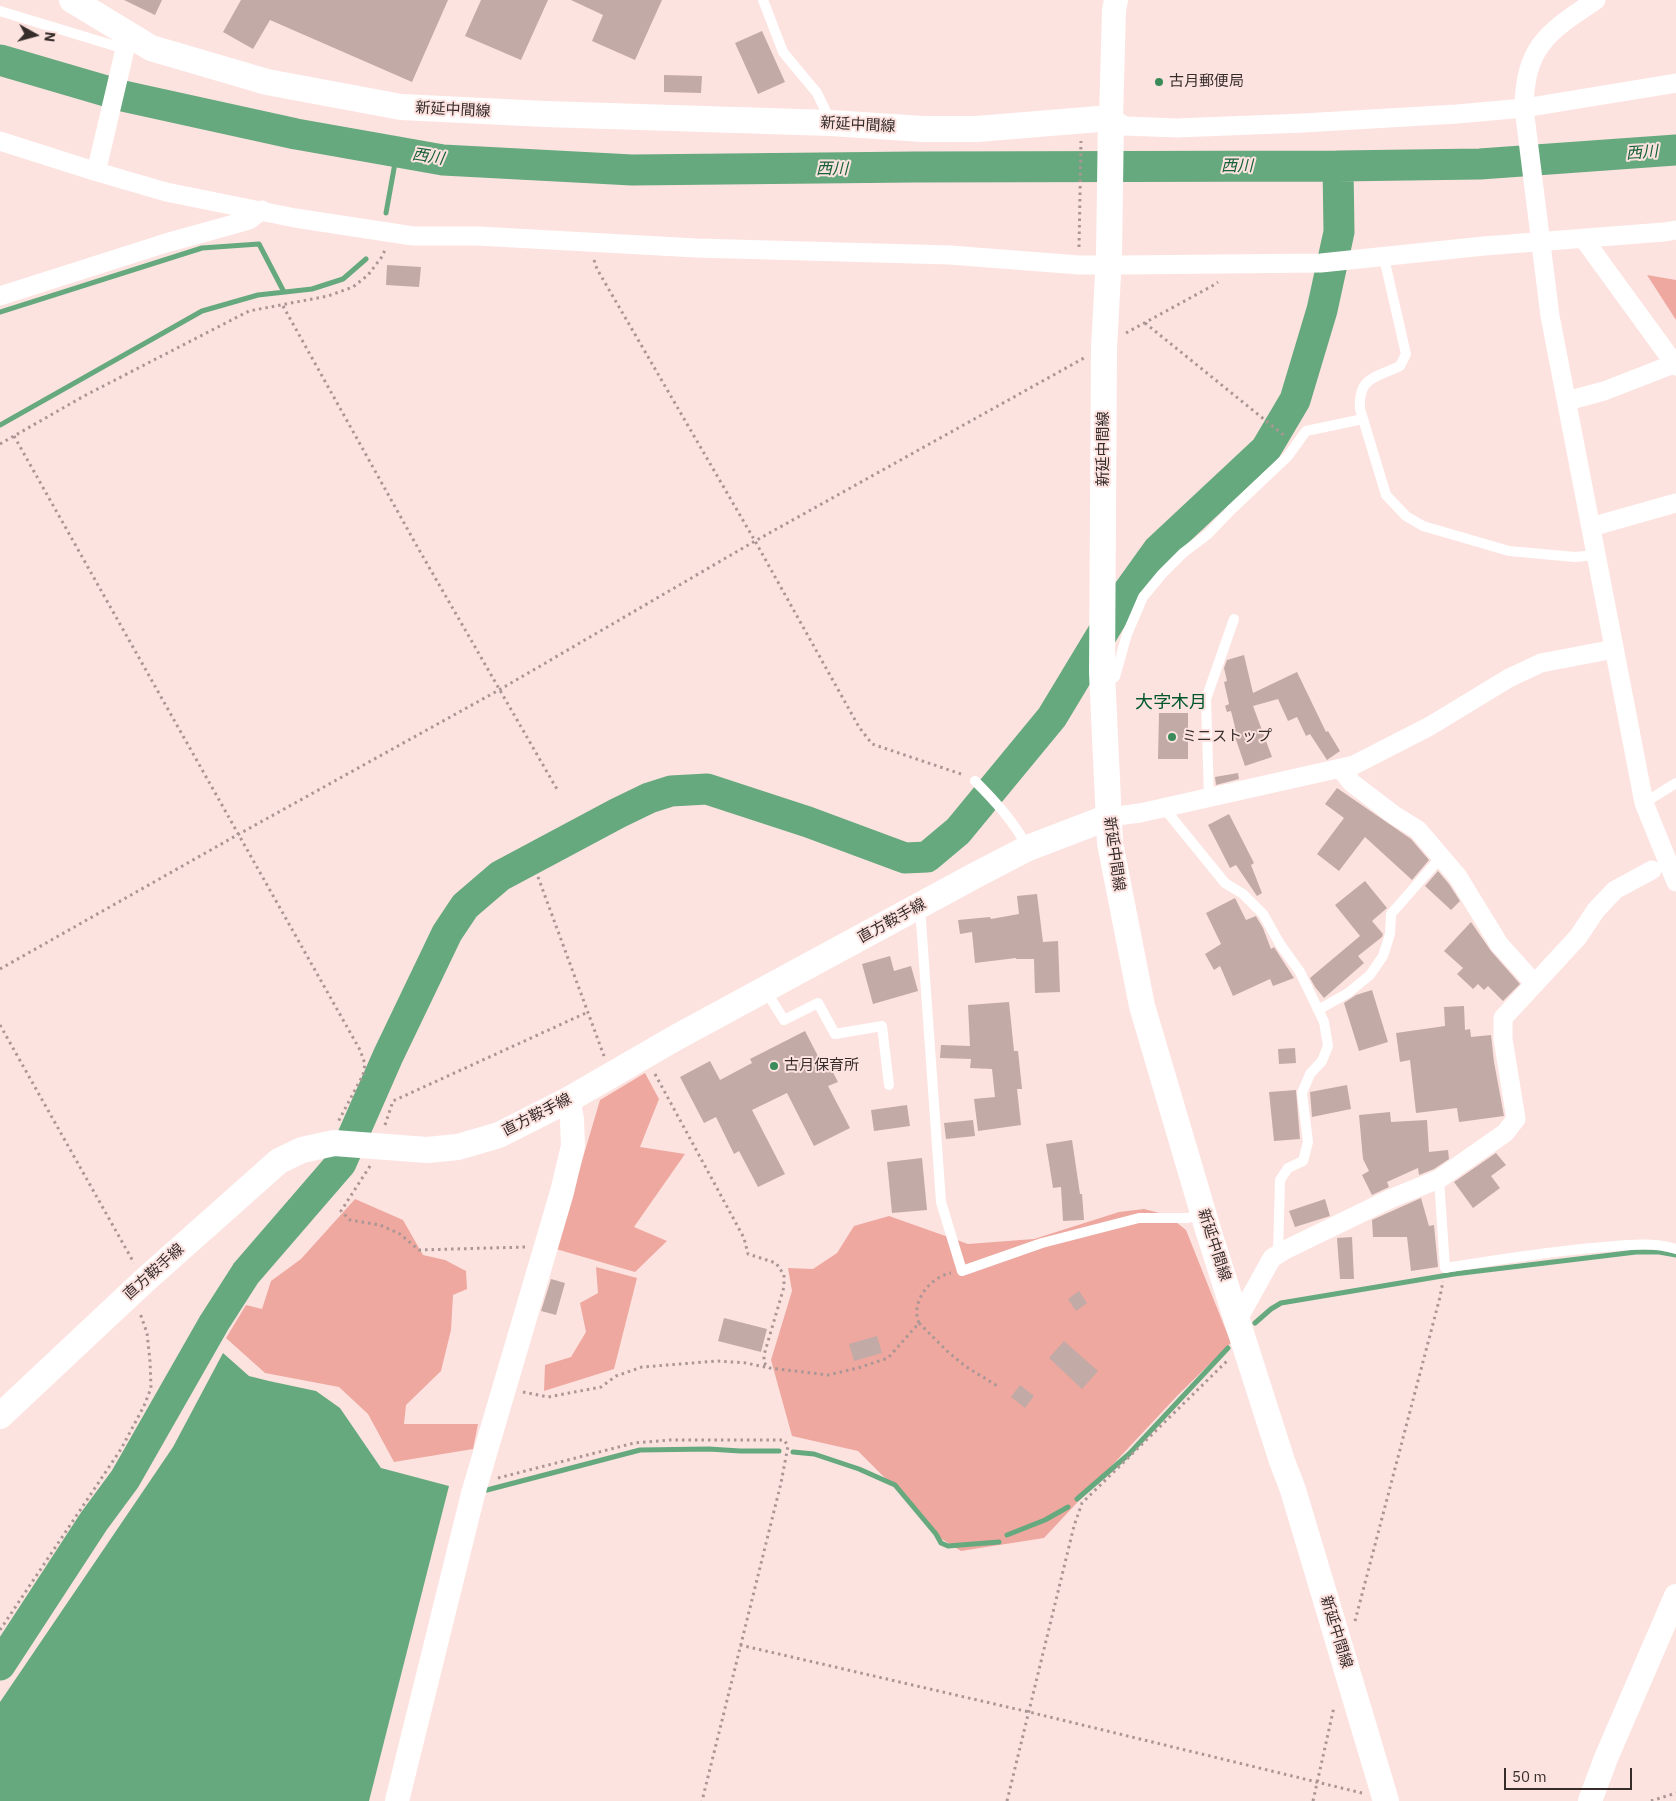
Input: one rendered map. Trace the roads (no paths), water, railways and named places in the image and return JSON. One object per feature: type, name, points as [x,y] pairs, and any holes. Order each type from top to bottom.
[{"type":"main road","name":"新延中間線","points":[[82,3],[126,47],[151,48],[267,82],[401,107],[545,114],[831,123],[923,129],[1110,130],[1108,261],[1104,348],[1102,678],[1110,843],[1142,1006],[1204,1213],[1282,1461],[1293,1490],[1386,1800]]},
{"type":"main road","name":"直方鞍手線","points":[[0,1416],[136,1288],[279,1161],[302,1150],[330,1144],[421,1150],[458,1147],[499,1135],[568,1100],[645,1056],[1028,848],[1108,817]]},
{"type":"street","points":[[1596,0],[1560,24],[1540,44],[1529,69],[1524,92],[1524,108],[1550,316],[1644,803],[1676,882]]},
{"type":"street","points":[[1113,3],[1110,130],[1125,126],[1177,128],[1457,114],[1524,108],[1676,84]]},
{"type":"street","points":[[96,168],[126,47]]},
{"type":"street","points":[[0,141],[96,168],[166,192],[295,218],[413,236],[478,236],[696,248],[950,255],[1079,265],[1108,261],[1321,263],[1384,258],[1484,246],[1539,236],[1583,238],[1676,230]]},
{"type":"street","points":[[0,296],[166,243],[249,220],[262,210]]},
{"type":"street","points":[[1567,401],[1604,391],[1675,364],[1583,238]]},
{"type":"street","points":[[1591,527],[1676,503]]},
{"type":"street","points":[[1108,817],[1164,808],[1354,765],[1430,726],[1509,678],[1541,663],[1614,649]]},
{"type":"street","points":[[1340,768],[1352,783],[1394,815],[1418,830],[1458,877],[1499,944],[1535,984]]},
{"type":"street","points":[[1237,1317],[1242,1312],[1272,1258],[1392,1198],[1439,1179],[1505,1133],[1516,1119],[1503,1039],[1503,1018],[1578,937],[1596,910],[1615,890],[1652,870]]},
{"type":"street","points":[[398,1801],[478,1477],[562,1192],[573,1146],[572,1119],[568,1100]]},
{"type":"street","points":[[1590,1801],[1606,1758],[1676,1596]]},
{"type":"lane","points":[[763,0],[783,52],[817,92],[831,123]]},
{"type":"lane","points":[[0,11],[126,47]]},
{"type":"lane","points":[[1384,258],[1406,354],[1400,366],[1365,382],[1359,394],[1360,409],[1386,495],[1406,516],[1423,526],[1509,551],[1575,557],[1596,555]]},
{"type":"lane","points":[[1102,678],[1114,677],[1130,627],[1144,597],[1183,554],[1208,534],[1288,456],[1306,432],[1363,419]]},
{"type":"lane","points":[[1210,798],[1206,699],[1234,620]]},
{"type":"lane","points":[[974,781],[1000,806],[1020,832],[1028,848]]},
{"type":"lane","points":[[1644,803],[1676,783]]},
{"type":"lane","points":[[1164,808],[1225,883],[1243,894],[1263,914],[1280,944],[1300,972],[1324,1022],[1328,1046],[1322,1061],[1310,1074],[1302,1093],[1308,1142],[1303,1161],[1288,1168],[1280,1180],[1278,1254]]},
{"type":"lane","points":[[1318,1010],[1348,993],[1370,975],[1383,956],[1390,934],[1392,914],[1441,857]]},
{"type":"lane","points":[[920,906],[941,1202],[962,1271],[1042,1243],[1139,1218],[1188,1218],[1204,1213]]},
{"type":"lane","points":[[766,990],[784,1020],[818,1003],[835,1034],[882,1026],[890,1085]]},
{"type":"lane","points":[[1439,1179],[1445,1268],[1572,1250],[1663,1245],[1676,1249]]},
{"type":"waterway","name":"西川","points":[[0,60],[123,96],[296,134],[443,160],[632,170],[1338,166],[1480,164],[1676,150]]},
{"type":"waterway","points":[[386,213],[397,152]]},
{"type":"waterway","points":[[0,1665],[94,1521],[125,1479],[214,1323],[246,1273],[341,1163],[388,1056],[447,933],[465,906],[500,876],[618,813],[649,798],[671,791],[707,789],[808,822],[905,858],[927,857],[958,831],[1052,717],[1125,596],[1158,550],[1266,449],[1295,400],[1322,310],[1339,232],[1338,166]]},
{"type":"waterway","points":[[0,312],[202,248],[259,244],[284,292]]},
{"type":"waterway","points":[[0,425],[202,311],[258,295],[312,289],[343,279],[366,259]]},
{"type":"waterway","points":[[1255,1323],[1281,1303],[1454,1274],[1636,1252],[1659,1252],[1676,1255]]},
{"type":"waterway","points":[[1077,1499],[1129,1454],[1228,1348]]},
{"type":"waterway","points":[[487,1490],[640,1450],[779,1451]]},
{"type":"waterway","points":[[793,1452],[814,1454],[859,1469],[895,1485],[936,1534],[941,1543],[948,1546],[999,1542]]},
{"type":"waterway","points":[[1007,1535],[1045,1520],[1068,1507]]},
{"type":"place","name":"古月郵便局","points":[[1159,82]]},
{"type":"place","name":"ミニストップ","points":[[1172,737]]},
{"type":"place","name":"古月保育所","points":[[774,1066]]},
{"type":"district","name":"大字木月","points":[[1171,703]]}]
